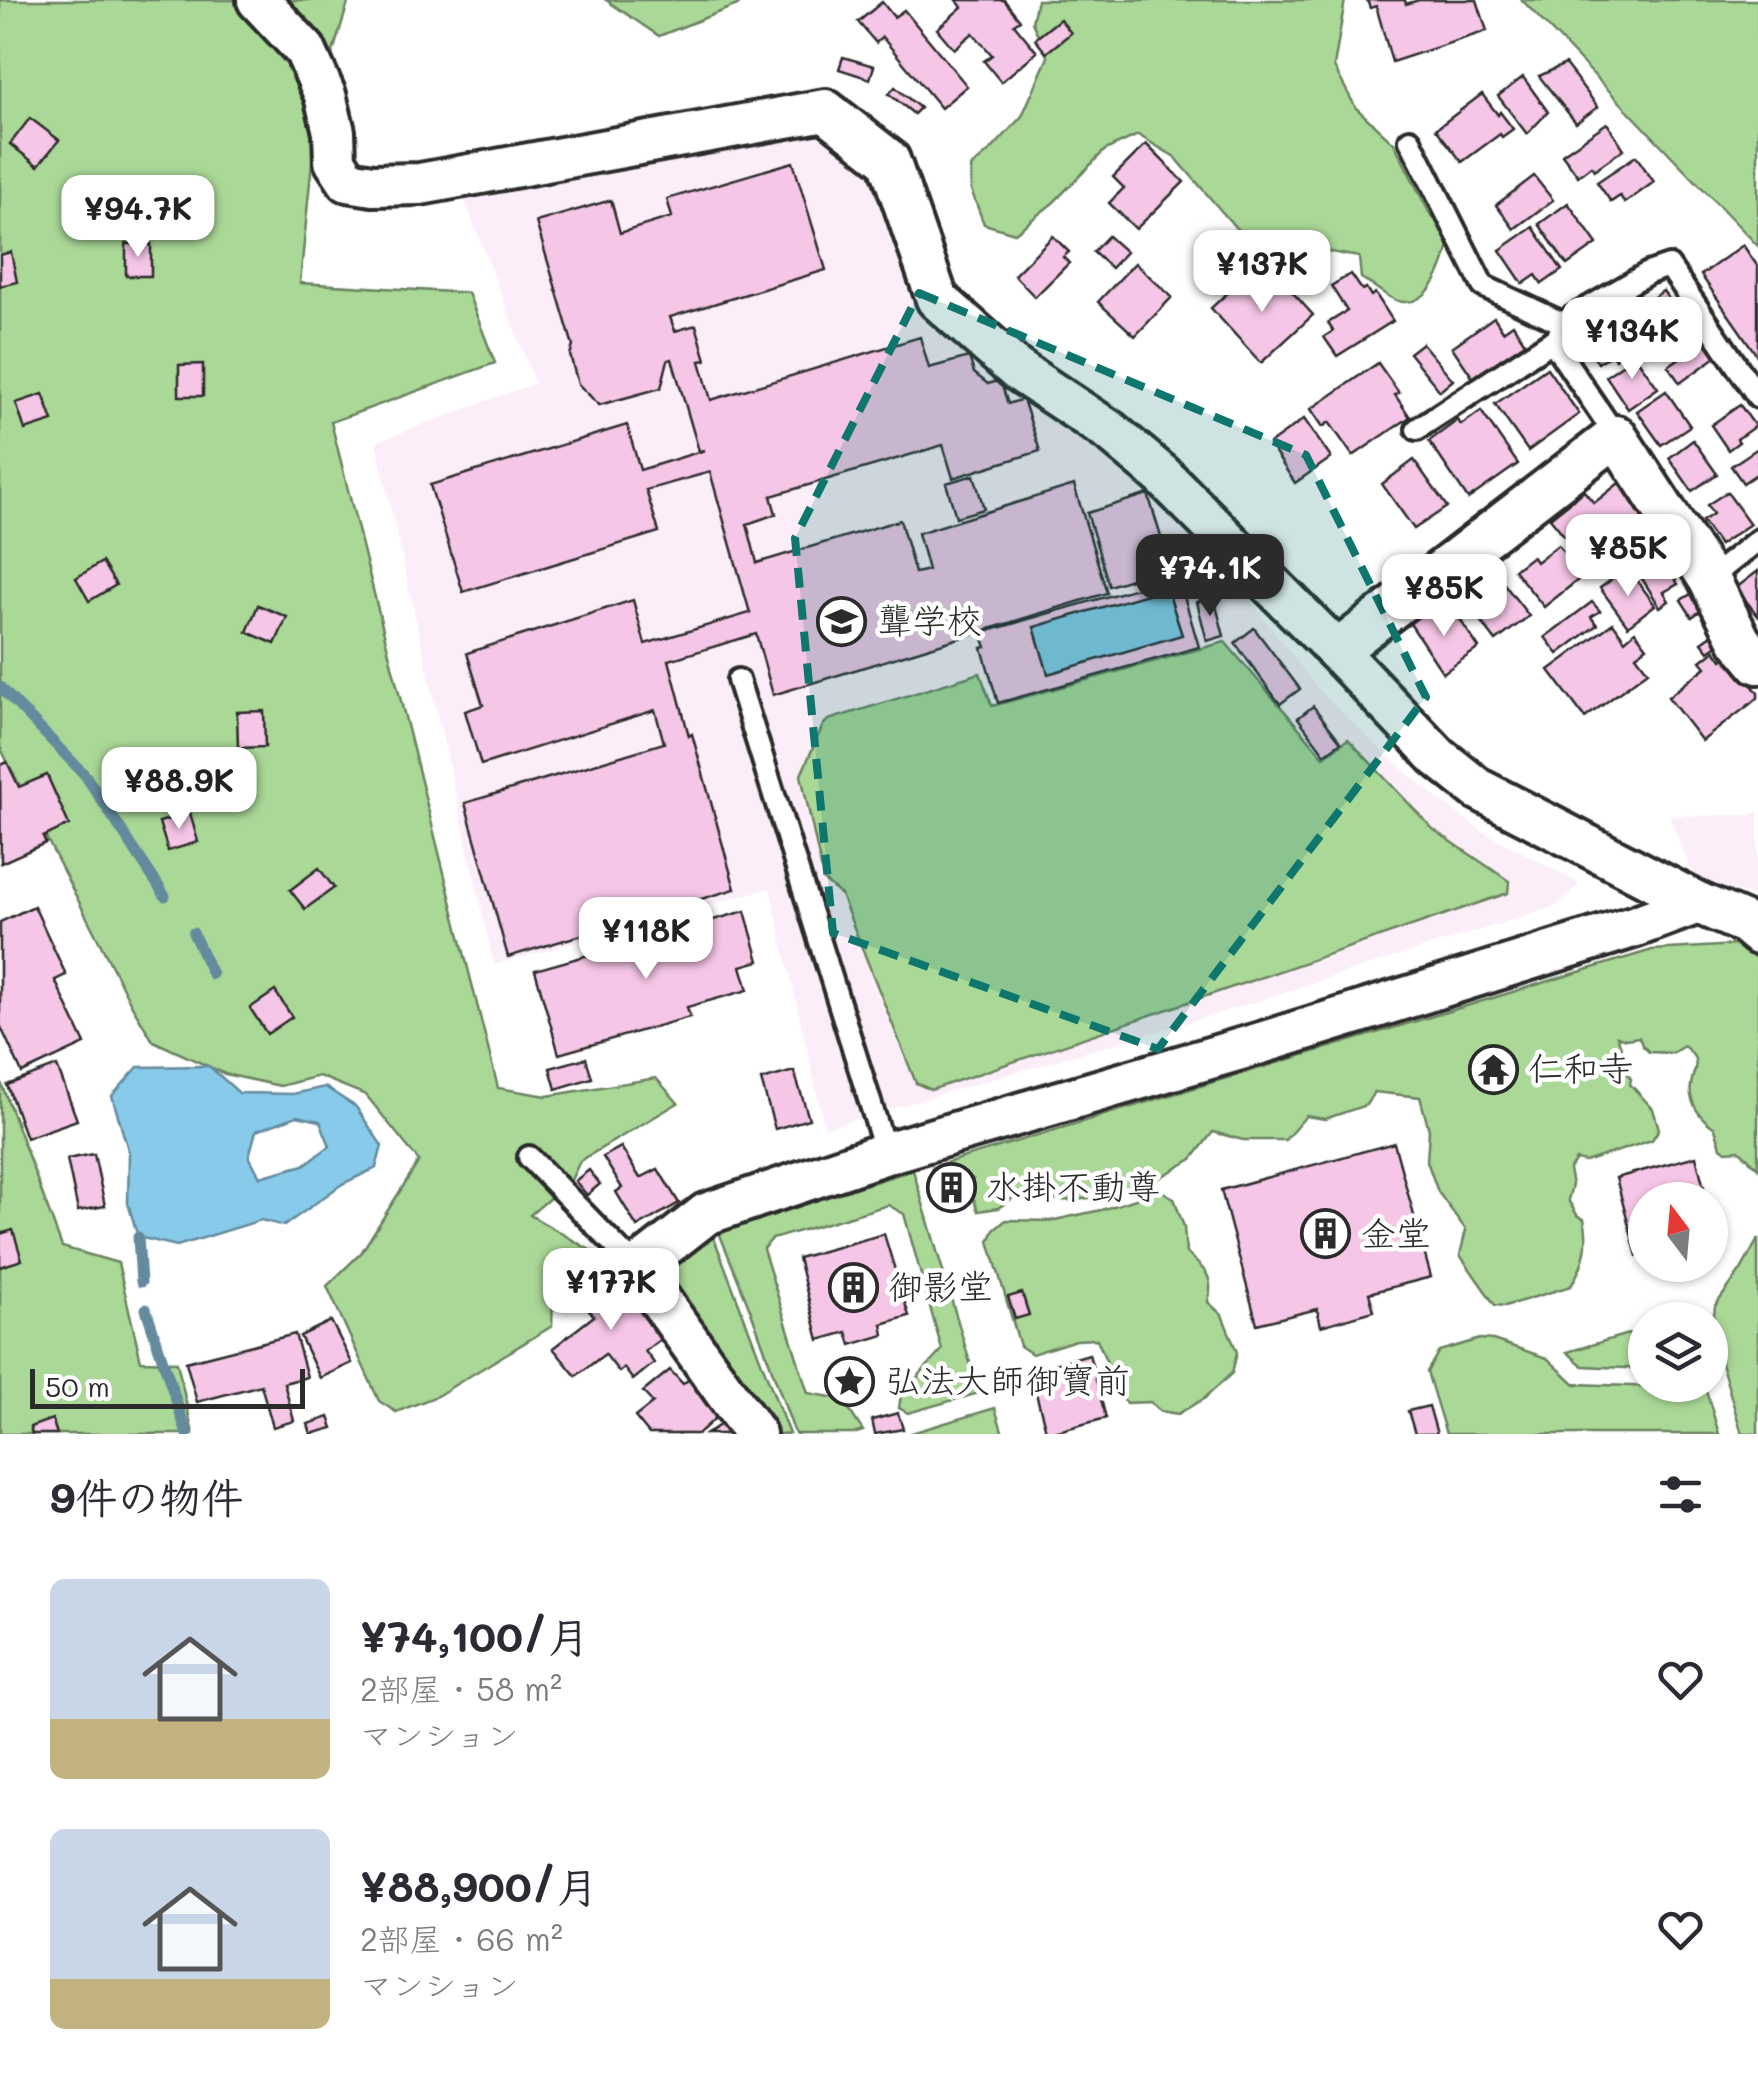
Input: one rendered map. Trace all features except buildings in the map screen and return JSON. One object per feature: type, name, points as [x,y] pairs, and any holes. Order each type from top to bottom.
[{"type":"street","points":[[258,0],[305,50],[325,96],[334,132],[335,161],[348,181],[420,184],[825,110],[889,160],[937,299],[1016,368],[1112,432],[1162,475],[1438,757],[1478,788],[1744,923],[1758,934]]},
{"type":"street","points":[[1337,651],[1616,436],[1709,579],[1740,641],[1758,663]]},
{"type":"street","points":[[755,1434],[637,1268],[706,1214],[886,1153],[1280,1037],[1698,903]]},
{"type":"lane","points":[[1410,140],[1484,286],[1560,330]]},
{"type":"lane","points":[[1417,429],[1560,330],[1648,274],[1669,266],[1758,397]]},
{"type":"lane","points":[[1560,330],[1556,347],[1616,436]]},
{"type":"lane","points":[[1709,579],[1758,540]]},
{"type":"lane","points":[[738,680],[886,1153]]},
{"type":"lane","points":[[529,1157],[637,1268]]},
{"type":"highlighted area","points":[[919,293],[1306,455],[1426,697],[1158,1049],[833,933],[795,538]]},
{"type":"shaded area","name":"聾学校","points":[[795,130],[834,136],[874,171],[916,300],[1013,387],[1129,460],[1216,555],[1317,688],[1384,753],[1479,829],[1580,884],[1556,906],[1216,1014],[825,1128],[770,888],[494,965],[376,442],[535,383],[460,188]]},
{"type":"shaded area","points":[[1758,811],[1758,898],[1695,879],[1669,816],[1749,815]]},
{"type":"green space","points":[[0,0],[349,0],[318,101],[300,283],[468,293],[495,363],[331,422],[498,1088],[547,1096],[656,1078],[678,1103],[580,1161],[571,1180],[530,1215],[614,1264],[553,1301],[552,1326],[437,1396],[396,1412],[379,1401],[327,1286],[361,1253],[419,1161],[366,1095],[319,1076],[280,1086],[225,1074],[153,1041],[0,747]]},
{"type":"green space","points":[[606,0],[744,0],[659,36]]},
{"type":"green space","points":[[1037,0],[1345,0],[1334,67],[1356,108],[1394,143],[1429,212],[1450,240],[1430,288],[1415,300],[1400,301],[1361,278],[1359,257],[1297,246],[1259,246],[1236,228],[1175,157],[1138,135],[1105,150],[1054,202],[1015,233],[984,224],[971,190],[971,167],[1022,116],[1048,57],[1032,22]]},
{"type":"green space","points":[[1522,0],[1758,0],[1758,246]]},
{"type":"green space","points":[[1225,642],[1324,757],[1348,739],[1433,829],[1509,881],[1508,893],[931,1090],[916,1083],[841,895],[824,881],[801,775],[823,725],[828,720],[980,673],[992,706]]},
{"type":"green space","points":[[1753,944],[1758,949],[1758,1168],[1739,1150],[1726,1151],[1721,1147],[1715,1128],[1697,1110],[1691,1092],[1696,1064],[1690,1051],[1684,1046],[1672,1053],[1649,1052],[1639,1037],[1617,1036],[1624,1056],[1621,1064],[1630,1084],[1653,1109],[1659,1129],[1652,1140],[1585,1162],[1576,1160],[1569,1170],[1572,1185],[1568,1200],[1584,1219],[1586,1237],[1585,1254],[1576,1278],[1571,1286],[1505,1306],[1495,1305],[1460,1255],[1466,1230],[1438,1192],[1427,1161],[1429,1130],[1420,1097],[1374,1092],[1366,1105],[1325,1119],[1306,1116],[1285,1140],[1243,1140],[1213,1132],[1192,1159],[1159,1178],[1073,1201],[1016,1196],[998,1208],[978,1211],[970,1189],[973,1179],[957,1173],[929,1178],[932,1167],[1652,950]]},
{"type":"green space","points":[[0,1080],[62,1247],[118,1263],[141,1361],[177,1362],[193,1434],[0,1434]]},
{"type":"green space","points":[[913,1170],[979,1393],[908,1413],[899,1408],[901,1395],[942,1350],[904,1214],[888,1205],[772,1239],[763,1249],[808,1393],[842,1399],[863,1431],[795,1434],[718,1230]]},
{"type":"green space","points":[[1161,1191],[1174,1198],[1184,1227],[1186,1253],[1207,1274],[1208,1302],[1222,1315],[1237,1352],[1232,1373],[1205,1398],[1178,1414],[1160,1411],[1150,1402],[1126,1403],[1097,1339],[1076,1340],[1032,1354],[1020,1346],[989,1241],[994,1230],[1006,1220],[1050,1221]]},
{"type":"green space","points":[[712,1233],[789,1434],[775,1434],[682,1301],[674,1281],[677,1262]]},
{"type":"green space","points":[[1758,1239],[1758,1434],[1742,1434],[1728,1386],[1728,1302],[1718,1302]]},
{"type":"green space","points":[[1628,1334],[1628,1368],[1583,1366],[1567,1352]]},
{"type":"green space","points":[[1480,1339],[1493,1340],[1547,1358],[1575,1384],[1628,1386],[1628,1402],[1710,1402],[1719,1434],[1446,1434],[1427,1372],[1439,1351]]},
{"type":"green space","points":[[995,1408],[1003,1434],[908,1434]]},
{"type":"water","points":[[1167,588],[1182,635],[1048,674],[1034,627]]},
{"type":"water","points":[[209,1066],[239,1093],[292,1094],[325,1087],[356,1107],[382,1146],[376,1168],[342,1184],[284,1226],[261,1220],[177,1246],[138,1237],[128,1203],[129,1153],[112,1096],[138,1067]],"holes":[[[297,1116],[320,1121],[330,1146],[304,1165],[260,1177],[249,1156],[256,1131]]]},
{"type":"waterway","points":[[0,687],[85,775],[165,896]]},
{"type":"waterway","points":[[193,933],[212,974]]},
{"type":"waterway","points":[[138,1237],[141,1282]]},
{"type":"waterway","points":[[146,1309],[187,1434]]},
{"type":"place","name":"聾学校","points":[[842,621]]},
{"type":"place","name":"仁和寺","points":[[1493,1069]]},
{"type":"place","name":"水掛不動尊","points":[[951,1187]]},
{"type":"place","name":"金堂","points":[[1326,1234]]},
{"type":"place","name":"御影堂","points":[[853,1287]]},
{"type":"place","name":"弘法大師御寶前","points":[[850,1381]]}]
